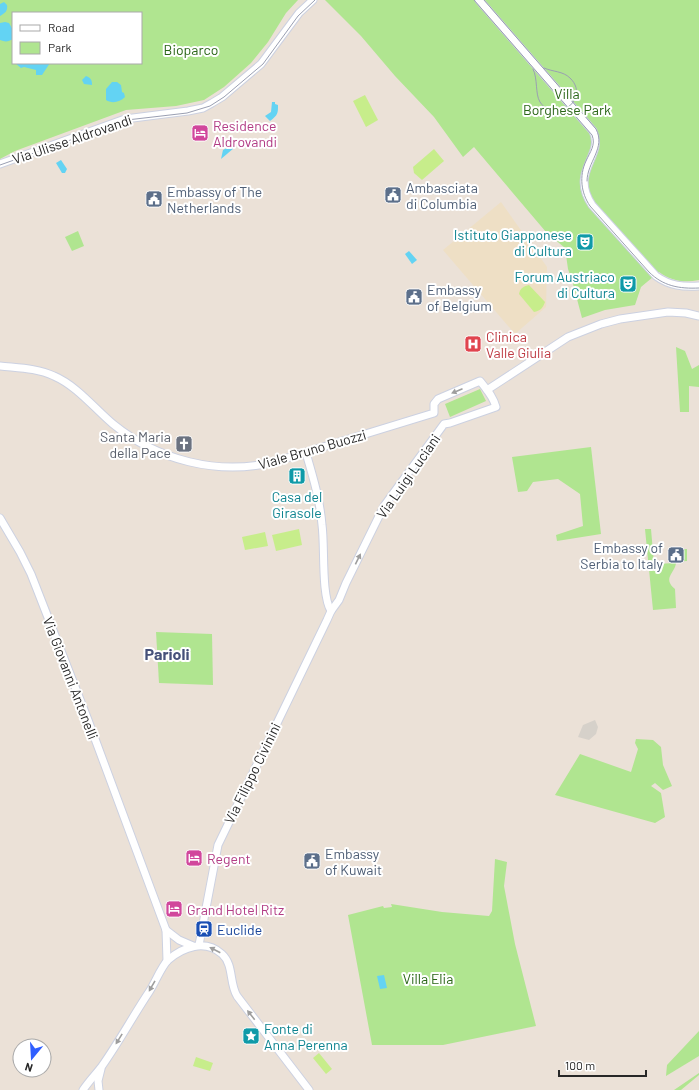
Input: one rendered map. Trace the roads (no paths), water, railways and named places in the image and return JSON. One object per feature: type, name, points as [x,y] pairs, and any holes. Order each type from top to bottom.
[{"type":"street","name":"Via Ulisse Aldrovandi","points":[[0,164],[125,119],[188,112],[203,108],[222,97],[264,62],[299,14],[313,0]]},
{"type":"street","points":[[479,0],[593,131],[596,138],[596,146],[586,167],[584,187],[587,196],[598,212],[652,273],[661,280],[677,286],[699,286]]},
{"type":"street","points":[[487,390],[568,337],[601,324],[620,319],[668,312],[686,313],[699,316]]},
{"type":"street","name":"Viale Bruno Buozzi","points":[[0,366],[38,370],[55,376],[72,387],[113,423],[136,440],[160,452],[182,460],[222,467],[267,464],[434,413],[434,404],[436,401],[480,381],[487,390]]},
{"type":"street","name":"Via Luigi Luciani","points":[[331,611],[339,600],[381,511],[397,487],[444,424],[496,407],[492,396],[487,390]]},
{"type":"street","points":[[306,453],[318,496],[322,523],[326,590],[331,611]]},
{"type":"street","name":"Via Giovanni Antonelli","points":[[0,518],[25,561],[41,597],[166,930],[167,961]]},
{"type":"street","name":"Via Filippo Civinini","points":[[196,945],[218,844],[331,611]]},
{"type":"street","points":[[166,930],[179,940],[216,950],[226,958],[230,965],[234,989],[239,999],[309,1090]]},
{"type":"street","points":[[83,1090],[101,1067],[167,961],[196,945]]},
{"type":"street","points":[[99,1090],[98,1081],[101,1067]]},
{"type":"water","points":[[4,2],[7,5],[7,10],[0,16],[0,4]]},
{"type":"water","points":[[0,23],[9,23],[12,28],[12,40],[10,41],[0,40]]},
{"type":"water","points":[[16,64],[49,64],[42,75],[36,75],[36,70],[24,67],[21,68]]},
{"type":"water","points":[[86,76],[91,79],[92,85],[84,84],[82,80]]},
{"type":"water","points":[[112,82],[117,82],[121,85],[122,92],[124,93],[125,97],[116,102],[106,100],[106,89]]},
{"type":"water","points":[[272,102],[275,102],[275,104],[278,105],[278,110],[277,114],[270,121],[265,116],[271,112]]},
{"type":"water","points":[[232,145],[234,148],[221,159],[223,150]]},
{"type":"water","points":[[61,160],[67,169],[65,173],[62,173],[56,163]]},
{"type":"water","points":[[409,251],[417,260],[412,264],[405,254]]},
{"type":"water","points":[[384,975],[387,988],[380,989],[377,976]]},
{"type":"tram line","points":[[0,165],[127,120],[187,113],[210,106],[224,97],[263,64],[298,16],[315,0]]},
{"type":"tram line","points":[[474,0],[592,135],[593,145],[582,173],[583,190],[590,206],[654,277],[672,286],[699,288]]},
{"type":"tram line","points":[[484,0],[596,129],[599,142],[598,149],[590,168],[587,181]]},
{"type":"tram line","points":[[533,69],[536,77],[538,99],[540,102],[547,109],[554,111],[562,110],[574,101],[576,94],[575,86],[567,76],[544,68]]},
{"type":"place","name":"Residence Aldrovandi","points":[[200,133]]},
{"type":"place","name":"Ambasciata di Columbia","points":[[393,195]]},
{"type":"place","name":"Embassy of The Netherlands","points":[[154,199]]},
{"type":"place","name":"Istituto Giapponese di Cultura","points":[[585,242]]},
{"type":"place","name":"Forum Austriaco di Cultura","points":[[628,284]]},
{"type":"place","name":"Embassy of Belgium","points":[[414,297]]},
{"type":"place","name":"Clinica Valle Giulia","points":[[473,344]]},
{"type":"place","name":"Santa Maria della Pace","points":[[184,444]]},
{"type":"place","name":"Casa del Girasole","points":[[297,476]]},
{"type":"place","name":"Embassy of Serbia to Italy","points":[[676,555]]},
{"type":"place","name":"Regent","points":[[194,858]]},
{"type":"place","name":"Embassy of Kuwait","points":[[312,861]]},
{"type":"place","name":"Grand Hotel Ritz","points":[[174,909]]},
{"type":"place","name":"Euclide","points":[[204,929]]},
{"type":"place","name":"Fonte di Anna Perenna","points":[[251,1036]]},
{"type":"district","name":"Parioli","points":[[167,653]]},
{"type":"park label","name":"Bioparco","points":[[191,49]]},
{"type":"park label","name":"Villa Borghese Park","points":[[567,102]]},
{"type":"park label","name":"Villa Elia","points":[[428,978]]}]
